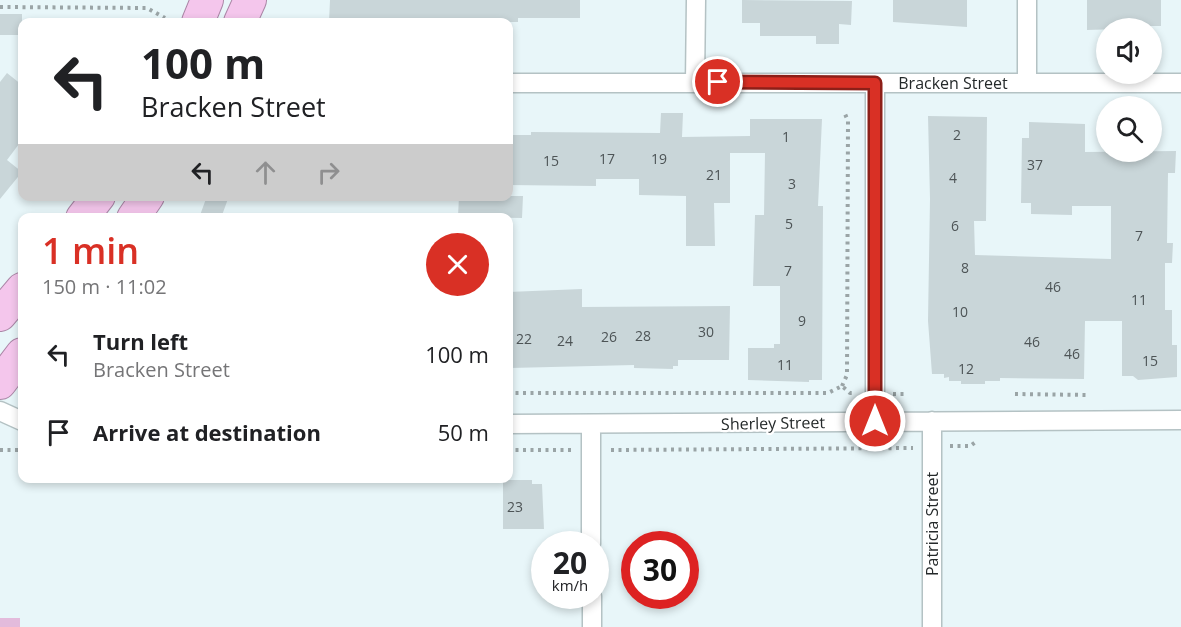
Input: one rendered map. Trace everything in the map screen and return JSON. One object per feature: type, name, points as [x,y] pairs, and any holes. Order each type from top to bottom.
[{"type":"highway","points":[[200,18],[207,0]]},
{"type":"highway","points":[[86,213],[95,201]]},
{"type":"highway","points":[[0,315],[18,294]]},
{"type":"highway","points":[[0,383],[18,359]]},
{"type":"street","points":[[695,82],[696,0]]},
{"type":"street","points":[[1027,0],[1027,82]]},
{"type":"street","name":"Bracken Street","points":[[513,83],[1181,82]]},
{"type":"street","points":[[875,83],[875,421]]},
{"type":"street","points":[[0,411],[18,419]]},
{"type":"street","name":"Sherley Street","points":[[513,424],[1181,420]]},
{"type":"street","name":"Patricia Street","points":[[932,421],[932,627]]},
{"type":"street","points":[[591,425],[591,531]]},
{"type":"street","points":[[592,609],[592,627]]},
{"type":"path","points":[[0,7],[147,8],[165,18]]},
{"type":"path","points":[[513,393],[828,393],[842,386],[847,375],[848,121],[845,114]]},
{"type":"path","points":[[842,386],[850,393]]},
{"type":"path","points":[[1015,394],[1090,395]]},
{"type":"path","points":[[620,450],[902,449]]},
{"type":"path","points":[[0,450],[18,450]]},
{"type":"path","points":[[513,450],[565,450]]},
{"type":"shaded area","points":[[0,618],[20,618],[20,627],[0,627]]},
{"type":"building","points":[[330,0],[580,0],[580,18],[518,18],[518,22],[513,22],[513,18],[329,18]]},
{"type":"building","points":[[742,0],[852,1],[851,25],[839,24],[839,44],[816,44],[816,36],[760,36],[760,23],[742,23]]},
{"type":"building","points":[[893,0],[967,0],[967,27],[893,22]]},
{"type":"building","points":[[1087,0],[1161,0],[1161,18],[1096,18],[1096,30],[1087,30]]},
{"type":"building","points":[[0,14],[22,14],[22,18],[18,18],[18,35],[0,35]]},
{"type":"building","points":[[7,73],[18,82],[18,145],[7,160],[18,169],[18,177],[0,199],[0,82]]},
{"type":"building","points":[[661,113],[683,113],[682,137],[750,136],[750,119],[822,119],[818,206],[823,206],[822,380],[809,380],[809,382],[748,380],[748,348],[774,348],[774,344],[780,344],[780,286],[753,286],[755,215],[764,215],[765,153],[730,153],[730,203],[714,203],[715,246],[686,246],[686,196],[639,195],[639,179],[596,179],[596,186],[513,185],[513,135],[531,135],[531,132],[660,133]]},
{"type":"building","points":[[928,116],[987,117],[986,221],[974,221],[975,255],[1111,259],[1111,206],[1072,206],[1072,215],[1031,214],[1031,203],[1021,203],[1022,138],[1029,138],[1029,122],[1085,124],[1085,152],[1096,152],[1096,162],[1162,162],[1162,151],[1176,151],[1175,173],[1168,173],[1167,243],[1173,243],[1172,263],[1165,263],[1165,310],[1172,310],[1172,345],[1177,345],[1177,377],[1138,380],[1133,376],[1122,376],[1122,321],[1085,321],[1084,379],[1000,378],[1000,381],[985,381],[985,384],[961,384],[961,381],[949,381],[949,377],[944,378],[944,374],[932,374],[928,321],[930,199]]},
{"type":"building","points":[[513,196],[523,196],[522,218],[513,218],[513,213],[458,213],[459,201],[513,201]]},
{"type":"building","points":[[205,201],[227,201],[223,213],[201,213]]},
{"type":"building","points":[[582,289],[582,307],[730,306],[729,360],[678,360],[678,366],[673,366],[673,369],[634,368],[634,365],[513,368],[513,292]]},
{"type":"building","points":[[513,480],[532,480],[532,484],[542,484],[544,529],[503,529],[503,483],[513,483]]},
{"type":"route","points":[[718,82],[875,83],[875,421]]}]
